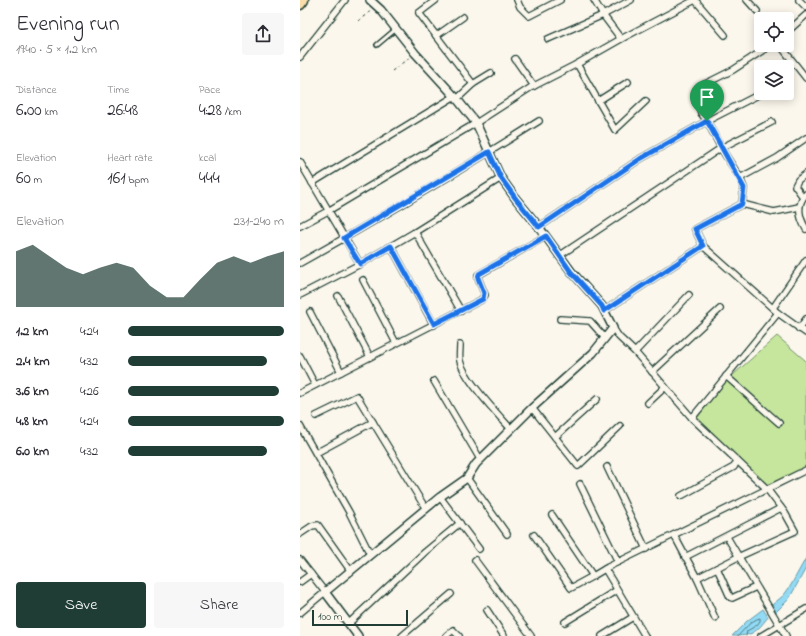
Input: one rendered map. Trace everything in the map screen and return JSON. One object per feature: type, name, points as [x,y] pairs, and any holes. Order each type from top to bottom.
[{"type":"highway","points":[[300,4],[303,0]]},
{"type":"street","points":[[300,57],[345,0]]},
{"type":"street","points":[[370,0],[377,6],[415,53],[456,98],[476,123],[501,178],[546,236],[559,256],[602,306],[619,338],[635,352],[692,418],[767,489],[782,508],[795,530],[697,578]]},
{"type":"street","points":[[436,0],[419,13],[473,84]]},
{"type":"street","points":[[516,0],[520,7],[529,16],[560,0]]},
{"type":"street","points":[[594,0],[622,39]]},
{"type":"street","points":[[548,39],[631,0]]},
{"type":"street","points":[[300,226],[476,123],[534,86],[695,0],[725,35]]},
{"type":"street","points":[[747,0],[757,11]]},
{"type":"street","points":[[799,0],[806,7]]},
{"type":"street","points":[[794,26],[806,15]]},
{"type":"street","points":[[436,36],[463,17]]},
{"type":"street","points":[[742,204],[744,188],[740,178],[701,113],[695,93],[696,89],[733,70],[761,52]]},
{"type":"street","points":[[786,52],[806,78]]},
{"type":"street","points":[[516,59],[534,86]]},
{"type":"street","points":[[577,64],[614,130],[646,101]]},
{"type":"street","points":[[312,183],[456,98],[473,84],[490,73]]},
{"type":"street","points":[[598,101],[628,82]]},
{"type":"street","points":[[539,227],[640,159],[707,121],[754,97]]},
{"type":"street","points":[[300,263],[539,121]]},
{"type":"street","points":[[559,256],[721,148],[772,122]]},
{"type":"street","points":[[740,178],[777,158],[806,138]]},
{"type":"street","points":[[300,162],[360,264]]},
{"type":"street","points":[[806,174],[798,180],[795,186],[805,196],[799,207],[799,214],[806,229]]},
{"type":"street","points":[[300,295],[391,246],[501,178]]},
{"type":"street","points":[[799,207],[774,212],[742,204],[695,229],[703,246],[778,313],[806,333]]},
{"type":"street","points":[[415,232],[461,311]]},
{"type":"street","points":[[300,393],[481,300],[484,297],[484,293],[478,278],[479,274],[546,236]]},
{"type":"street","points":[[391,246],[434,324]]},
{"type":"street","points":[[604,311],[703,246]]},
{"type":"street","points":[[773,308],[806,260]]},
{"type":"street","points":[[363,280],[396,343]]},
{"type":"street","points":[[635,352],[689,295]]},
{"type":"street","points":[[338,296],[370,357]]},
{"type":"street","points":[[652,372],[720,309]]},
{"type":"street","points":[[310,312],[341,372]]},
{"type":"street","points":[[692,418],[778,313]]},
{"type":"street","points":[[560,319],[590,321],[605,338]]},
{"type":"street","points":[[799,329],[806,319]]},
{"type":"street","points":[[300,613],[350,570],[440,497],[467,478],[480,459],[532,408],[593,353],[613,328]]},
{"type":"street","points":[[460,345],[460,361],[466,373],[490,405],[511,429]]},
{"type":"street","points":[[300,356],[316,385]]},
{"type":"street","points":[[726,376],[779,423]]},
{"type":"street","points":[[434,381],[480,459]]},
{"type":"street","points":[[648,403],[665,387]]},
{"type":"street","points":[[316,416],[357,396],[426,509]]},
{"type":"street","points":[[555,437],[597,399]]},
{"type":"street","points":[[532,408],[578,466],[620,426]]},
{"type":"street","points":[[316,454],[373,422]]},
{"type":"street","points":[[300,426],[349,512],[370,554]]},
{"type":"street","points":[[681,496],[734,467],[737,461]]},
{"type":"street","points":[[607,467],[646,549]]},
{"type":"street","points":[[534,535],[571,588],[618,562],[806,470]]},
{"type":"street","points":[[467,478],[507,534]]},
{"type":"street","points":[[580,484],[618,562]]},
{"type":"street","points":[[440,497],[479,549]]},
{"type":"street","points":[[686,557],[782,508]]},
{"type":"street","points":[[552,515],[594,576]]},
{"type":"street","points":[[348,624],[425,552],[460,523]]},
{"type":"street","points":[[300,534],[312,526],[318,525],[350,570]]},
{"type":"street","points":[[674,535],[697,578],[715,618]]},
{"type":"street","points":[[727,537],[786,636]]},
{"type":"street","points":[[300,560],[358,636]]},
{"type":"street","points":[[474,560],[531,636]]},
{"type":"street","points":[[717,568],[730,597],[732,598],[756,586]]},
{"type":"street","points":[[605,569],[645,636]]},
{"type":"street","points":[[300,582],[311,574]]},
{"type":"street","points":[[565,622],[617,590]]},
{"type":"street","points":[[402,636],[451,594]]},
{"type":"street","points":[[762,636],[806,609]]},
{"type":"street","points":[[487,610],[504,636]]},
{"type":"street","points":[[602,636],[633,617]]},
{"type":"street","points":[[446,636],[453,630],[458,636]]},
{"type":"lane","points":[[377,45],[396,29]]},
{"type":"path","points":[[358,21],[377,6]]},
{"type":"path","points":[[392,71],[415,53]]},
{"type":"green space","points":[[777,336],[806,361],[806,469],[766,485],[697,418],[724,383]]},
{"type":"water","points":[[806,558],[806,568],[789,599],[776,612],[772,605],[784,595]]},
{"type":"water","points":[[763,609],[768,617],[757,630],[749,634],[732,636],[747,621]]},
{"type":"route","points":[[707,121],[733,169],[740,178],[744,188],[742,204],[695,229],[703,246],[604,311],[602,306],[571,272],[546,236],[479,274],[478,278],[485,295],[483,299],[434,324],[391,246],[360,264],[344,238],[489,152],[501,178],[525,211],[539,227],[640,159],[707,121]]}]
